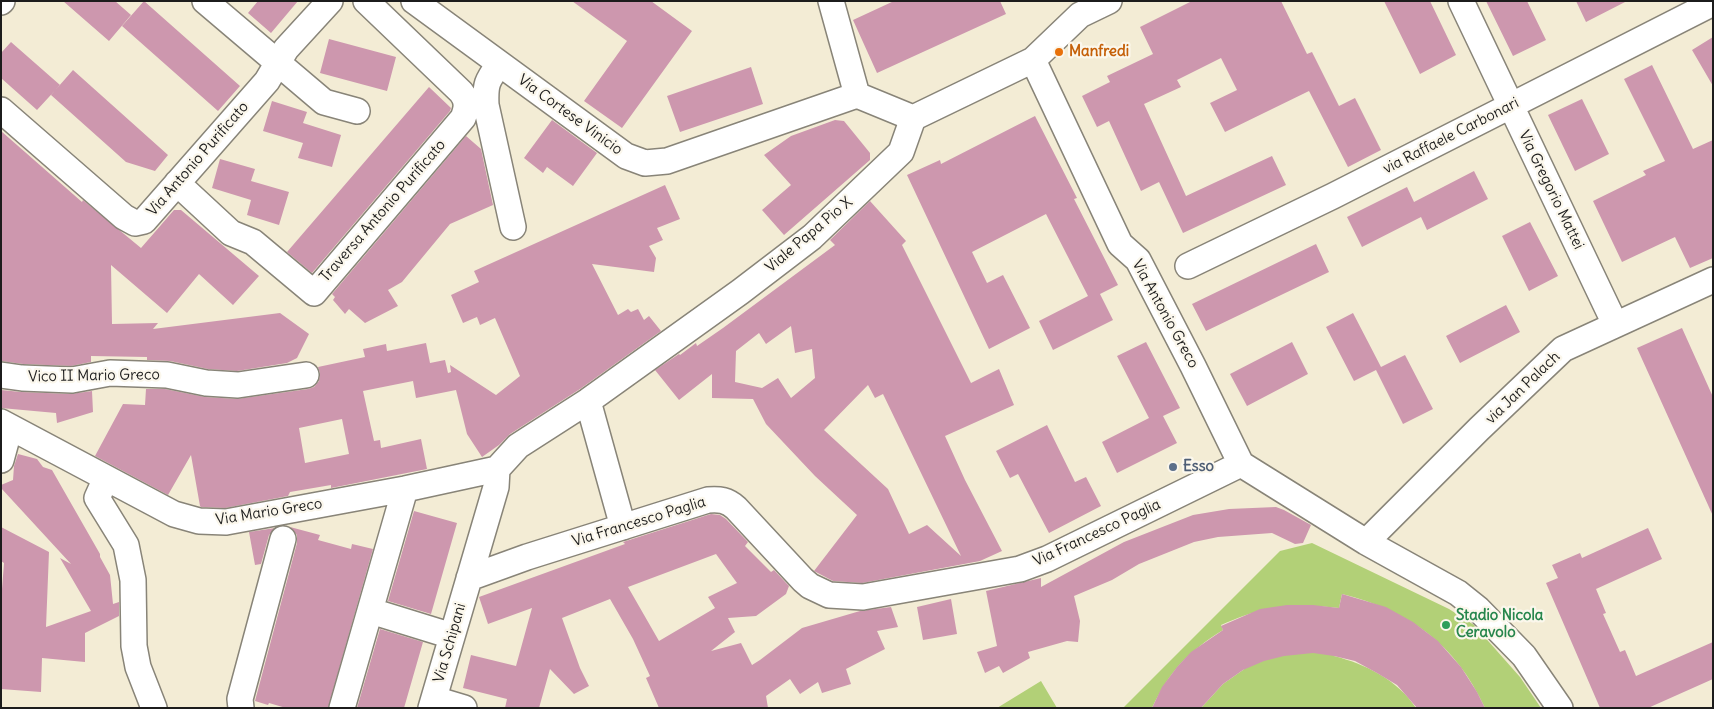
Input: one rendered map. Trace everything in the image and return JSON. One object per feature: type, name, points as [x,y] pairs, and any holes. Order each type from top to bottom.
[{"type":"street","points":[[205,1],[324,102],[357,111]]},
{"type":"street","name":"Via Antonio Purificato","points":[[1,110],[124,217],[134,223],[144,221],[268,81],[286,49],[330,1]]},
{"type":"street","name":"Traversa Antonio Purificato","points":[[178,183],[231,233],[253,242],[314,293],[463,118],[466,111],[466,98],[461,92],[366,1]]},
{"type":"street","name":"Via Cortese Vinicio","points":[[414,1],[626,156],[645,163],[667,161],[857,95]]},
{"type":"street","points":[[831,1],[857,95],[913,118],[1033,60],[1080,15],[1109,1]]},
{"type":"street","name":"Via Gregorio Mattei","points":[[1460,1],[1615,324]]},
{"type":"street","name":"via Raffaele Carbonari","points":[[1188,266],[1333,196],[1713,3]]},
{"type":"street","name":"Via Antonio Greco","points":[[1033,60],[1120,244],[1138,260],[1241,464]]},
{"type":"street","points":[[499,64],[485,88],[486,105],[514,227]]},
{"type":"street","name":"Viale Papa Pio X","points":[[497,469],[518,446],[588,401],[740,292],[812,237],[901,152],[913,118]]},
{"type":"street","name":"via Jan Palach","points":[[1366,542],[1479,429],[1563,349],[1713,280]]},
{"type":"street","name":"Vico II Mario Greco","points":[[1,375],[22,378],[72,380],[110,373],[167,375],[206,383],[238,385],[306,374]]},
{"type":"street","points":[[588,401],[623,527]]},
{"type":"street","points":[[1,460],[6,424]]},
{"type":"street","name":"Via Mario Greco","points":[[6,424],[179,516],[199,521],[226,522],[405,489],[497,469]]},
{"type":"street","points":[[1241,464],[1366,542],[1458,594],[1478,610],[1524,656],[1560,708]]},
{"type":"street","name":"Via Francesco Paglia","points":[[469,578],[527,557],[708,500],[725,501],[736,508],[810,586],[829,594],[864,597],[1020,569],[1047,559],[1241,464]]},
{"type":"street","name":"Via Schipani","points":[[432,703],[496,487],[497,469]]},
{"type":"street","points":[[106,478],[97,498],[126,545],[133,580],[134,646],[138,667],[154,708]]},
{"type":"street","points":[[342,708],[405,489]]},
{"type":"street","points":[[241,708],[240,699],[283,539]]},
{"type":"street","points":[[371,611],[452,636]]},
{"type":"street","points":[[432,703],[464,708]]},
{"type":"green space","name":"Stadio Nicola Ceravolo","points":[[1312,543],[1449,609],[1474,625],[1520,677],[1541,708],[1485,708],[1473,685],[1459,665],[1427,633],[1409,620],[1388,610],[1342,594],[1339,608],[1278,607],[1252,613],[1221,625],[1223,630],[1190,654],[1173,672],[1152,708],[1123,708],[1280,551]]},
{"type":"green space","points":[[1307,612],[1334,656],[1346,659],[1380,674],[1400,689],[1416,708],[1201,708],[1223,684],[1243,670]]},
{"type":"green space","points":[[1041,681],[1057,708],[997,708]]},
{"type":"building","points":[[63,1],[115,1],[131,15],[109,41]]},
{"type":"building","points":[[144,1],[240,86],[218,111],[122,26]]},
{"type":"building","points":[[258,1],[298,1],[271,33],[248,13]]},
{"type":"building","points":[[572,1],[651,1],[692,31],[622,128],[584,101],[627,41]]},
{"type":"building","points":[[894,1],[1000,1],[1006,14],[877,73],[853,20]]},
{"type":"building","points":[[1192,1],[1281,1],[1307,54],[1312,52],[1339,106],[1355,98],[1381,150],[1348,167],[1309,91],[1225,132],[1210,103],[1237,90],[1221,58],[1177,80],[1181,87],[1144,104],[1186,196],[1272,156],[1286,185],[1183,233],[1159,182],[1141,191],[1109,121],[1097,127],[1082,96],[1110,82],[1107,76],[1153,54],[1140,27]]},
{"type":"building","points":[[1384,1],[1430,1],[1456,55],[1420,74]]},
{"type":"building","points":[[1486,1],[1527,1],[1546,40],[1513,56]]},
{"type":"building","points":[[1576,1],[1627,1],[1586,22]]},
{"type":"building","points":[[1713,37],[1713,86],[1692,50]]},
{"type":"building","points":[[329,39],[396,57],[387,91],[320,73]]},
{"type":"building","points":[[11,42],[60,85],[37,110],[1,78],[1,53]]},
{"type":"building","points":[[1652,65],[1693,149],[1713,140],[1713,258],[1690,268],[1675,237],[1622,262],[1593,201],[1646,175],[1643,171],[1665,161],[1624,79]]},
{"type":"building","points":[[751,67],[763,104],[680,132],[667,96]]},
{"type":"building","points":[[73,70],[168,155],[155,171],[126,162],[51,95]]},
{"type":"building","points":[[429,87],[451,108],[450,111],[312,273],[287,252]]},
{"type":"building","points":[[1582,99],[1609,154],[1575,171],[1548,115]]},
{"type":"building","points":[[272,101],[307,112],[303,123],[341,135],[332,167],[298,158],[303,143],[263,131]]},
{"type":"building","points":[[1035,116],[1077,198],[1074,199],[1118,285],[1100,294],[1113,320],[1053,350],[1039,321],[1088,296],[1046,214],[972,252],[987,283],[1003,275],[1030,328],[989,349],[907,175],[940,160],[941,164]]},
{"type":"building","points":[[552,120],[597,153],[573,186],[547,167],[543,173],[524,158]]},
{"type":"building","points":[[835,120],[844,121],[870,153],[870,160],[784,235],[762,210],[791,185],[764,155],[791,136]]},
{"type":"building","points":[[1,131],[82,202],[83,200],[141,248],[174,210],[181,210],[259,276],[233,305],[199,274],[167,313],[111,265],[112,324],[158,323],[153,329],[280,313],[309,334],[297,358],[287,363],[237,371],[208,369],[170,361],[147,360],[147,357],[91,356],[91,362],[71,366],[1,361]]},
{"type":"building","points":[[466,136],[481,149],[493,205],[450,224],[402,282],[388,290],[398,306],[365,323],[349,309],[345,314],[333,300],[335,297],[332,294]]},
{"type":"building","points":[[220,159],[255,169],[251,181],[289,192],[279,225],[247,215],[251,200],[212,188]]},
{"type":"building","points":[[1474,171],[1488,199],[1427,230],[1421,217],[1362,247],[1347,217],[1407,187],[1414,202]]},
{"type":"building","points":[[665,185],[680,219],[657,228],[663,240],[649,246],[656,258],[654,272],[592,264],[618,315],[628,309],[631,312],[638,309],[644,320],[649,316],[661,331],[580,389],[510,434],[499,445],[482,457],[467,434],[456,390],[416,398],[413,381],[363,391],[374,441],[380,440],[381,448],[421,439],[427,469],[331,488],[331,485],[290,492],[288,496],[225,508],[200,506],[191,455],[168,495],[95,456],[123,404],[145,405],[146,389],[165,389],[205,397],[237,399],[308,389],[314,387],[319,381],[320,373],[318,367],[365,357],[363,349],[386,344],[387,351],[426,343],[430,363],[445,360],[448,373],[451,372],[450,365],[496,395],[520,376],[495,318],[480,325],[477,317],[463,323],[451,295],[479,282],[474,271]],"holes":[[[342,419],[349,454],[305,463],[299,428]]]},
{"type":"building","points":[[870,201],[906,241],[902,245],[971,383],[999,369],[1014,405],[945,436],[965,480],[1002,551],[980,561],[862,583],[833,581],[814,571],[857,515],[815,476],[766,424],[753,399],[712,398],[712,374],[679,400],[655,370],[696,343],[697,346],[723,328],[835,245],[830,240]],"holes":[[[791,326],[795,353],[812,349],[815,378],[791,398],[778,378],[762,388],[735,382],[736,351],[759,333],[766,344]],[[868,385],[875,398],[883,394],[961,556],[927,525],[909,534],[888,489],[824,430]]]},
{"type":"building","points":[[1530,222],[1558,276],[1529,291],[1502,236]]},
{"type":"building","points":[[1316,244],[1329,272],[1206,331],[1192,304]]},
{"type":"building","points":[[1506,305],[1520,332],[1460,363],[1446,336]]},
{"type":"building","points":[[1353,313],[1381,367],[1405,355],[1433,409],[1403,424],[1376,370],[1354,381],[1326,327]]},
{"type":"building","points":[[1682,328],[1713,397],[1713,516],[1637,348]]},
{"type":"building","points":[[1146,342],[1180,408],[1163,416],[1177,443],[1117,473],[1102,442],[1149,418],[1117,356]]},
{"type":"building","points":[[1292,342],[1308,374],[1247,406],[1230,374]]},
{"type":"building","points":[[1,390],[71,394],[92,391],[93,412],[57,423],[56,413],[1,408]]},
{"type":"building","points":[[1047,425],[1075,482],[1086,477],[1101,506],[1049,533],[1018,474],[1010,478],[996,451]]},
{"type":"building","points":[[18,454],[37,459],[43,467],[52,470],[110,575],[113,604],[119,602],[119,616],[85,633],[85,662],[42,658],[41,692],[1,689],[1,602],[4,563],[1,561],[1,527],[49,552],[46,627],[91,611],[60,558],[71,564],[1,488],[1,485],[13,480],[14,466]]},
{"type":"building","points":[[1276,507],[1311,525],[1303,543],[1295,544],[1272,533],[1218,537],[1194,542],[1139,564],[1112,580],[1074,596],[1080,621],[1078,642],[1067,641],[1028,652],[1030,658],[1003,673],[999,666],[985,673],[977,652],[997,646],[986,591],[1041,578],[1041,587],[1124,542],[1193,515],[1229,509]]},
{"type":"building","points":[[414,511],[457,523],[431,614],[388,601]]},
{"type":"building","points":[[711,514],[720,515],[726,519],[748,542],[745,546],[771,572],[774,570],[789,586],[786,594],[756,616],[728,618],[735,632],[711,651],[741,643],[752,665],[802,628],[860,611],[891,607],[898,627],[877,631],[885,649],[846,669],[851,684],[822,693],[818,682],[800,694],[790,679],[766,696],[768,708],[659,708],[646,678],[650,676],[633,639],[610,599],[562,618],[580,668],[589,686],[574,694],[550,669],[539,708],[505,708],[507,699],[463,688],[471,655],[516,666],[532,608],[488,624],[479,597],[625,544],[623,542]],"holes":[[[716,554],[737,583],[708,597],[715,608],[659,641],[628,587]]]},
{"type":"building","points":[[290,527],[320,535],[318,540],[351,549],[352,544],[373,549],[328,708],[286,708],[255,701],[297,543],[297,535]]},
{"type":"building","points":[[275,528],[269,535],[261,564],[255,565],[249,532]]},
{"type":"building","points":[[1648,528],[1662,559],[1596,589],[1606,613],[1603,614],[1620,652],[1625,650],[1636,676],[1713,642],[1713,679],[1648,708],[1600,708],[1546,583],[1558,578],[1552,565],[1580,553],[1582,558]]},
{"type":"building","points":[[1342,594],[1386,607],[1413,622],[1438,641],[1461,667],[1485,708],[1417,708],[1397,685],[1355,661],[1313,653],[1284,656],[1264,661],[1243,670],[1223,684],[1201,708],[1152,708],[1162,687],[1177,667],[1191,652],[1223,630],[1221,626],[1260,609],[1287,605],[1339,608]]},
{"type":"building","points":[[951,599],[957,634],[923,640],[917,607]]},
{"type":"building","points":[[380,629],[423,642],[404,708],[357,708]]},
{"type":"place","name":"Manfredi","points":[[1059,52]]},
{"type":"place","name":"Esso","points":[[1173,467]]},
{"type":"place","name":"Stadio Nicola Ceravolo","points":[[1446,625]]}]
